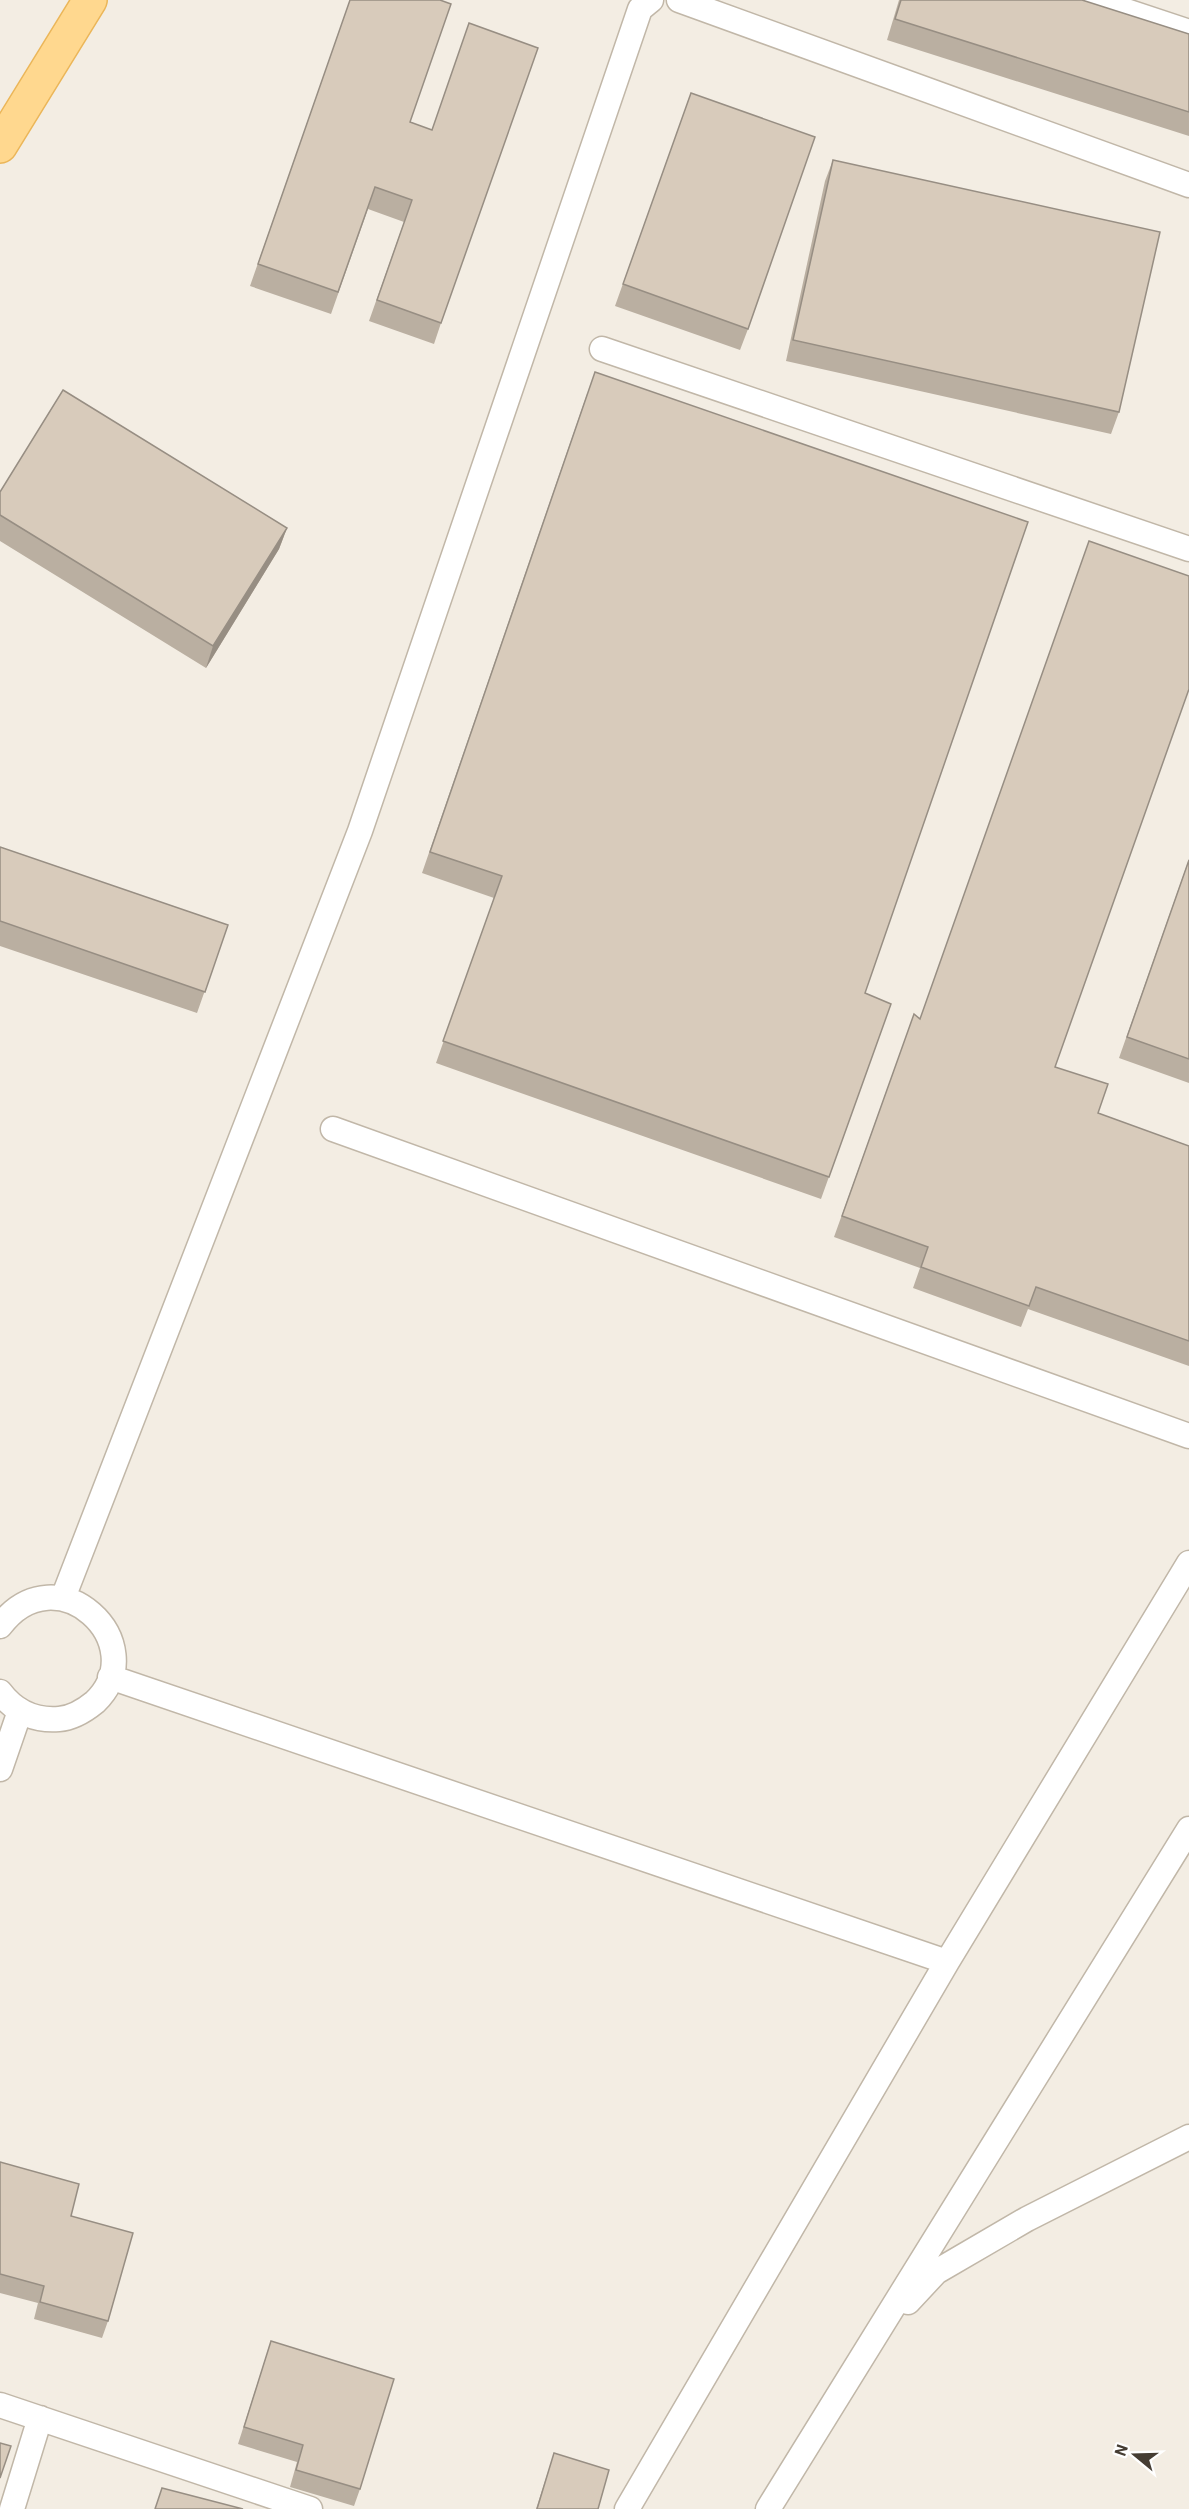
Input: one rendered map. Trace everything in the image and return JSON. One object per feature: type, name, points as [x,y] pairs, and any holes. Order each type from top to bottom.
[{"type":"main road","points":[[0,146],[90,0]]},
{"type":"lane","points":[[63,1598],[360,831],[640,9],[651,0]]},
{"type":"lane","points":[[679,0],[1189,185]]},
{"type":"lane","points":[[1094,0],[1189,32]]},
{"type":"lane","points":[[602,349],[1189,549]]},
{"type":"lane","points":[[333,1129],[1189,1436]]},
{"type":"lane","points":[[627,2509],[947,1962],[1189,1563]]},
{"type":"lane","points":[[0,1626],[8,1615],[24,1603],[43,1597],[63,1598],[83,1605],[98,1619],[109,1637],[113,1657],[110,1677],[100,1696],[85,1710],[66,1719],[45,1720],[25,1715],[9,1703],[0,1692]]},
{"type":"lane","points":[[110,1677],[947,1962]]},
{"type":"lane","points":[[0,1769],[20,1711]]},
{"type":"lane","points":[[768,2509],[1189,1829]]},
{"type":"lane","points":[[873,2338],[936,2272],[1027,2219],[1189,2137]]},
{"type":"lane","points":[[0,2405],[309,2509]]},
{"type":"lane","points":[[12,2509],[40,2418]]},
{"type":"building","points":[[350,0],[440,0],[451,4],[410,122],[432,130],[469,23],[538,48],[441,323],[377,300],[412,200],[375,187],[338,292],[258,264]]},
{"type":"building","points":[[901,0],[1082,0],[1189,34],[1189,112],[895,19]]},
{"type":"building","points":[[691,93],[815,137],[748,329],[623,284]]},
{"type":"building","points":[[833,160],[1160,232],[1119,412],[793,340]]},
{"type":"building","points":[[595,372],[1028,522],[865,993],[891,1004],[829,1177],[443,1041],[502,876],[430,852]]},
{"type":"building","points":[[63,390],[287,528],[213,646],[0,515],[0,492]]},
{"type":"building","points":[[1089,541],[1189,576],[1189,689],[1055,1067],[1108,1084],[1098,1113],[1189,1146],[1189,1341],[1036,1287],[1029,1306],[921,1267],[928,1247],[842,1216],[914,1014],[920,1019]]},
{"type":"building","points":[[0,847],[228,925],[205,992],[0,921]]},
{"type":"building","points":[[1189,860],[1189,1059],[1127,1037]]},
{"type":"building","points":[[0,2162],[79,2184],[71,2216],[133,2233],[108,2321],[40,2302],[44,2286],[0,2274]]},
{"type":"building","points":[[271,2341],[394,2379],[360,2489],[296,2470],[303,2445],[244,2427]]},
{"type":"building","points":[[0,2443],[11,2446],[0,2478]]},
{"type":"building","points":[[554,2453],[609,2470],[598,2509],[537,2509]]},
{"type":"building","points":[[162,2488],[243,2509],[155,2509]]}]
